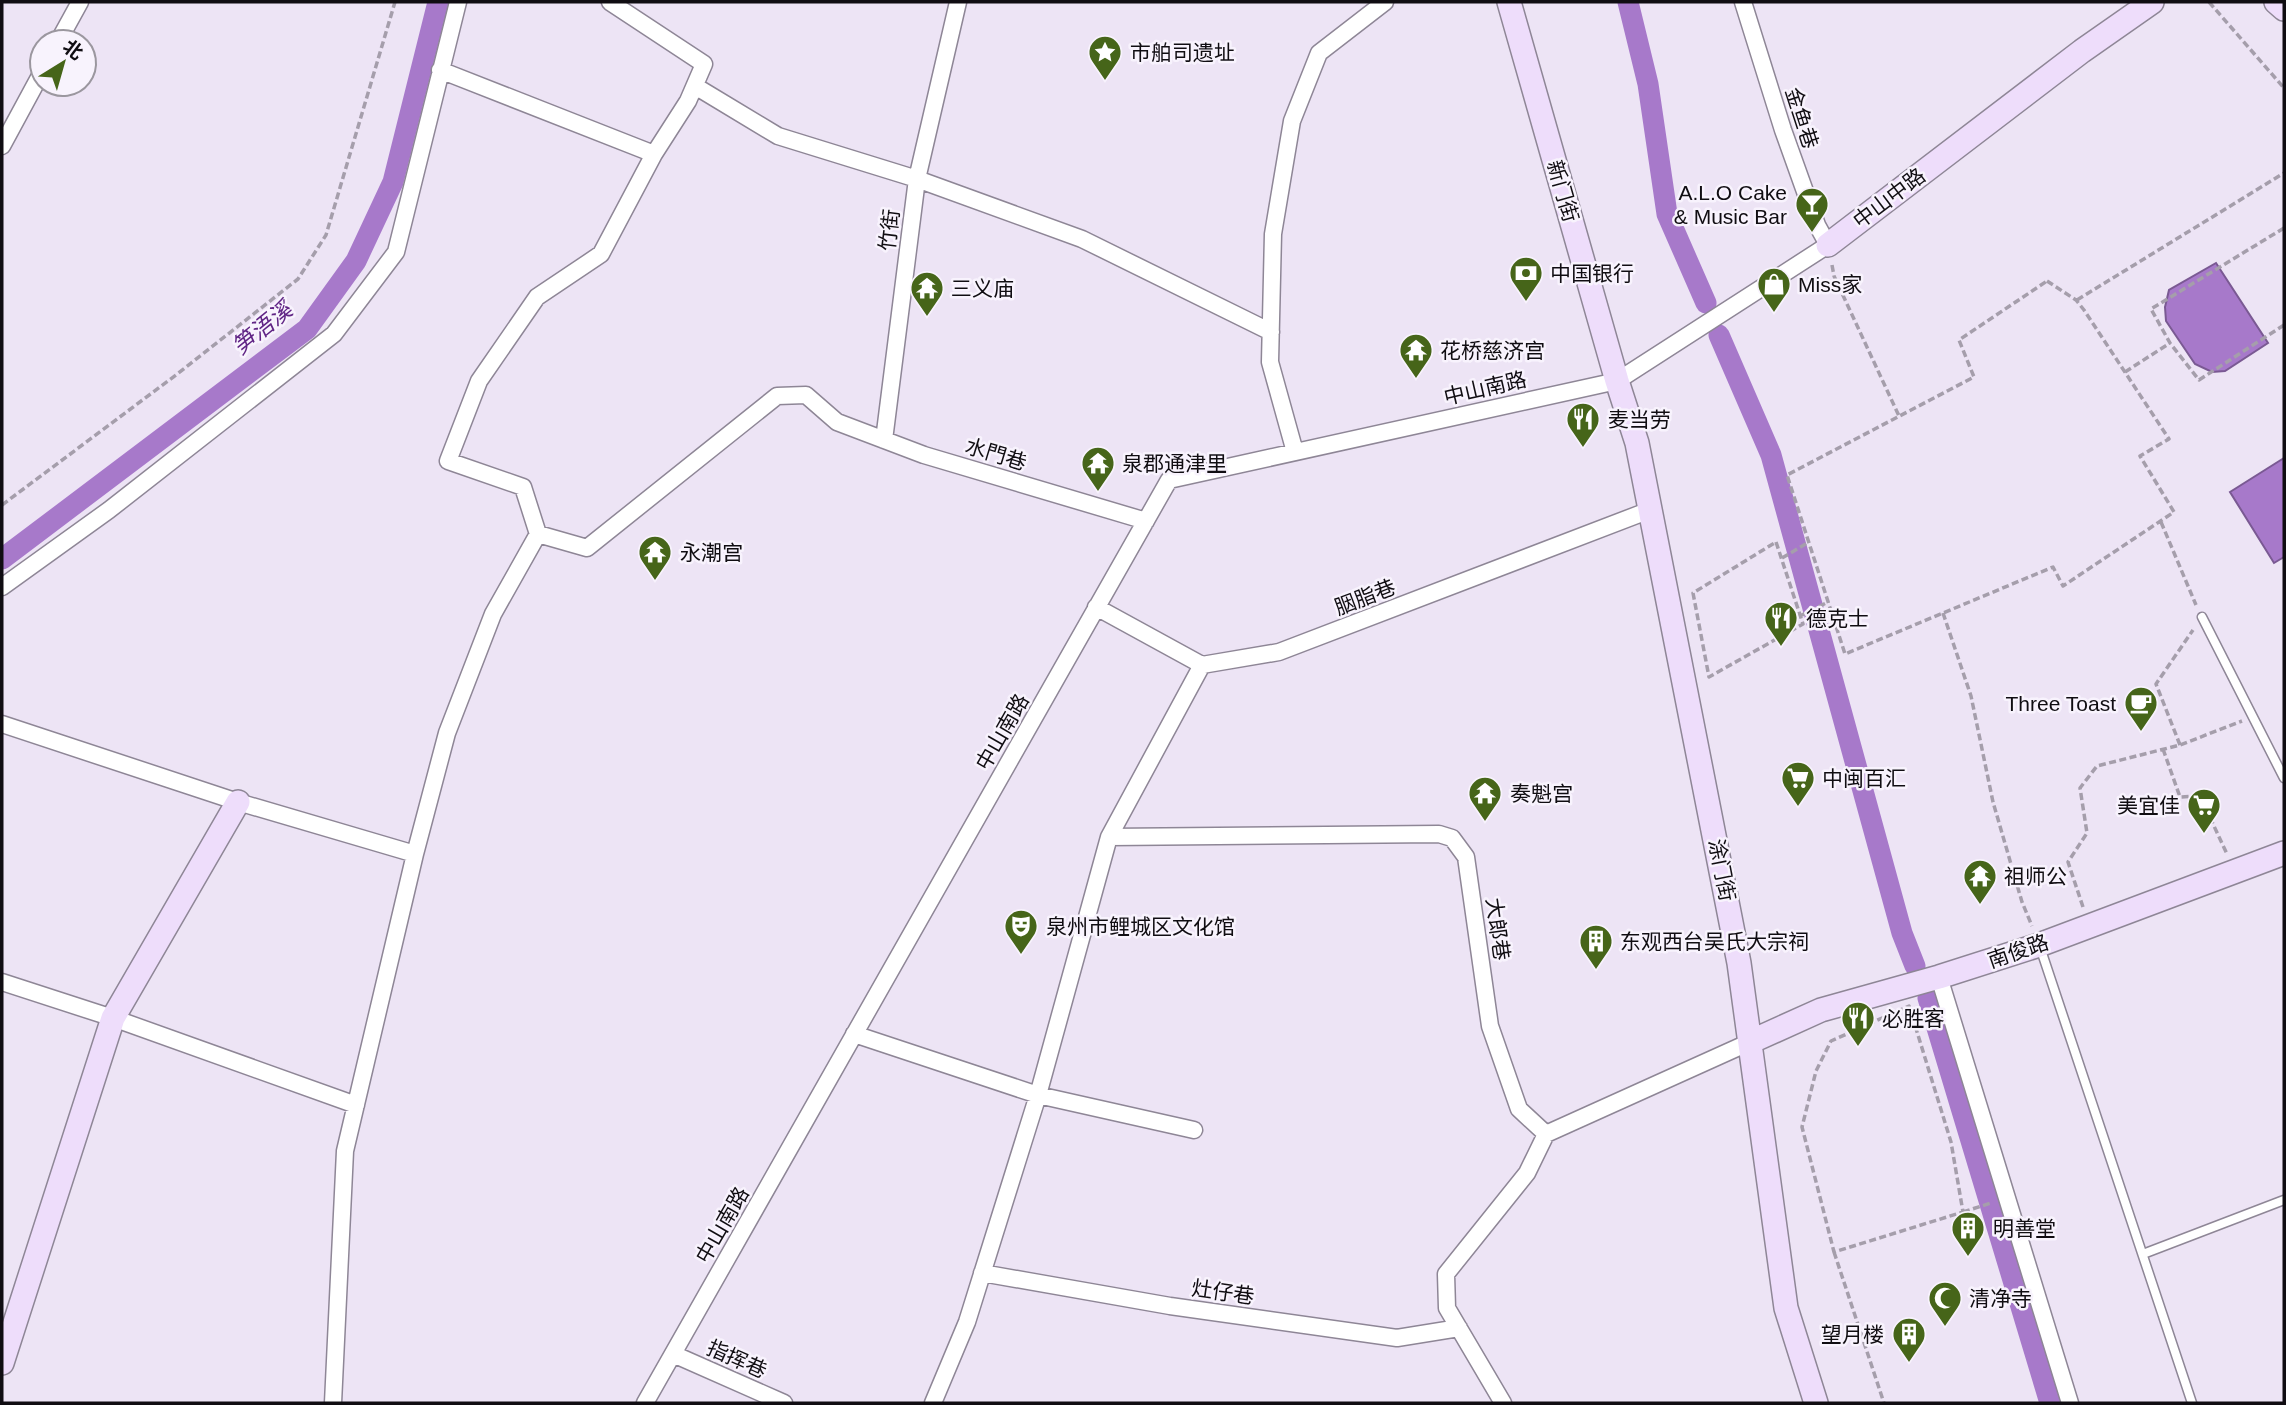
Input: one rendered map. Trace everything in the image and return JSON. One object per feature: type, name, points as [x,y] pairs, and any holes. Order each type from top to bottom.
[{"type":"main road","name":"新门街","points":[[1509,2],[1617,381]]},
{"type":"main road","name":"中山中路","points":[[1828,245],[2082,51],[2152,2]]},
{"type":"main road","points":[[2276,2],[2284,9]]},
{"type":"main road","name":"涂门街","points":[[1617,381],[1637,443],[1740,964],[1786,1308],[1816,1403]]},
{"type":"main road","points":[[2,1363],[113,1018],[238,802]]},
{"type":"main road","name":"南俊路","points":[[1749,1042],[1821,1010],[1939,977],[2039,944],[2284,853]]},
{"type":"street","points":[[66,28],[80,2]]},
{"type":"street","points":[[2,587],[109,510],[334,334],[396,252],[458,2]]},
{"type":"street","points":[[333,1403],[345,1151],[415,854],[446,733],[493,614],[538,534],[523,487],[449,461],[479,381],[537,297],[601,254],[654,154],[688,101],[704,64],[610,2]]},
{"type":"street","name":"竹街","points":[[884,440],[917,178],[958,2]]},
{"type":"street","points":[[1295,452],[1270,362],[1273,234],[1292,121],[1319,52],[1385,2]]},
{"type":"street","name":"金鱼巷","points":[[1743,2],[1783,130],[1817,225],[1828,245]]},
{"type":"street","points":[[440,70],[654,154]]},
{"type":"street","points":[[695,86],[778,136],[917,178],[1082,239],[1271,332]]},
{"type":"street","points":[[2,146],[28,98]]},
{"type":"street","name":"中山中路","points":[[1617,381],[1828,245]]},
{"type":"street","name":"中山南路","points":[[645,1403],[1168,480],[1617,381]]},
{"type":"street","name":"水門巷","points":[[538,534],[587,548],[777,396],[806,395],[837,422],[884,440],[1146,521]]},
{"type":"street","name":"胭脂巷","points":[[1202,665],[1279,652],[1650,510]]},
{"type":"street","points":[[933,1403],[967,1322],[1038,1095],[1109,837],[1202,665],[1096,607]]},
{"type":"street","points":[[2,724],[238,802],[415,854]]},
{"type":"street","name":"大郎巷","points":[[1109,837],[1439,834],[1452,838],[1466,857],[1490,1026],[1519,1110],[1546,1134]]},
{"type":"street","points":[[1939,977],[2070,1403]]},
{"type":"street","points":[[2,982],[113,1018],[356,1105]]},
{"type":"street","points":[[854,1034],[1038,1095],[1194,1130]]},
{"type":"street","points":[[1503,1403],[1447,1308],[1446,1274],[1527,1173],[1546,1134],[1749,1042]]},
{"type":"street","name":"灶仔巷","points":[[982,1273],[1170,1306],[1397,1338],[1459,1328]]},
{"type":"street","name":"指挥巷","points":[[673,1354],[784,1403]]},
{"type":"lane","points":[[2202,617],[2284,778]]},
{"type":"lane","points":[[2039,944],[2192,1403]]},
{"type":"lane","points":[[2143,1254],[2284,1200]]},
{"type":"path","points":[[2,505],[176,375],[298,279],[326,235],[395,2]]},
{"type":"path","points":[[2209,2],[2284,88]]},
{"type":"path","points":[[2076,300],[2284,173]]},
{"type":"path","points":[[2284,228],[2151,309],[2171,343],[2199,380],[2284,325]]},
{"type":"path","points":[[1828,245],[1834,276],[1899,416]]},
{"type":"path","points":[[2047,281],[2076,300],[2169,439],[2140,456],[2174,512],[2063,586],[2053,567],[1845,654],[1787,475],[1974,377],[1959,340],[2047,281]]},
{"type":"path","points":[[2125,373],[2171,343]]},
{"type":"path","points":[[2161,522],[2202,617],[2156,684],[2180,745]]},
{"type":"path","points":[[1776,542],[1782,558],[1803,624],[1709,677],[1693,593],[1776,542]]},
{"type":"path","points":[[1782,558],[1809,542]]},
{"type":"path","points":[[1800,616],[1828,602]]},
{"type":"path","points":[[1943,613],[1971,696],[1996,815],[2022,902],[2039,944]]},
{"type":"path","points":[[2089,926],[2068,862],[2087,833],[2080,788],[2097,766],[2180,745],[2254,717]]},
{"type":"path","points":[[2163,749],[2180,797],[2200,796],[2235,872]]},
{"type":"path","points":[[1884,1403],[1834,1252],[1802,1127],[1815,1071],[1831,1041],[1909,1006],[1951,1142],[1963,1212]]},
{"type":"path","points":[[1834,1252],[2007,1197]]},
{"type":"shaded area","points":[[2216,263],[2268,343],[2225,371],[2212,372],[2195,364],[2166,321],[2165,307],[2169,290]]},
{"type":"shaded area","points":[[2284,458],[2284,557],[2274,563],[2230,492]]},
{"type":"waterway","name":"笋浯溪","points":[[2,559],[307,329],[356,261],[393,182],[438,2]]},
{"type":"waterway","points":[[1628,2],[1648,84],[1667,214],[1706,303]]},
{"type":"waterway","points":[[1719,335],[1771,455],[1902,933],[1915,966]]},
{"type":"waterway","points":[[1928,998],[2050,1403]]},
{"type":"place","name":"市舶司遗址","points":[[1105,82]]},
{"type":"place","name":"A.L.O Cake & Music Bar","points":[[1812,234]]},
{"type":"place","name":"中国银行","points":[[1526,303]]},
{"type":"place","name":"Miss家","points":[[1774,314]]},
{"type":"place","name":"三义庙","points":[[927,318]]},
{"type":"place","name":"花桥慈济宫","points":[[1416,380]]},
{"type":"place","name":"麦当劳","points":[[1583,449]]},
{"type":"place","name":"泉郡通津里","points":[[1098,493]]},
{"type":"place","name":"永潮宫","points":[[655,582]]},
{"type":"place","name":"德克士","points":[[1781,648]]},
{"type":"place","name":"Three Toast","points":[[2141,733]]},
{"type":"place","name":"中闽百汇","points":[[1798,808]]},
{"type":"place","name":"奏魁宫","points":[[1485,823]]},
{"type":"place","name":"美宜佳","points":[[2204,835]]},
{"type":"place","name":"祖师公","points":[[1980,906]]},
{"type":"place","name":"泉州市鲤城区文化馆","points":[[1021,956]]},
{"type":"place","name":"东观西台吴氏大宗祠","points":[[1596,971]]},
{"type":"place","name":"必胜客","points":[[1858,1048]]},
{"type":"place","name":"明善堂","points":[[1968,1258]]},
{"type":"place","name":"清净寺","points":[[1945,1328]]},
{"type":"place","name":"望月楼","points":[[1909,1364]]}]
